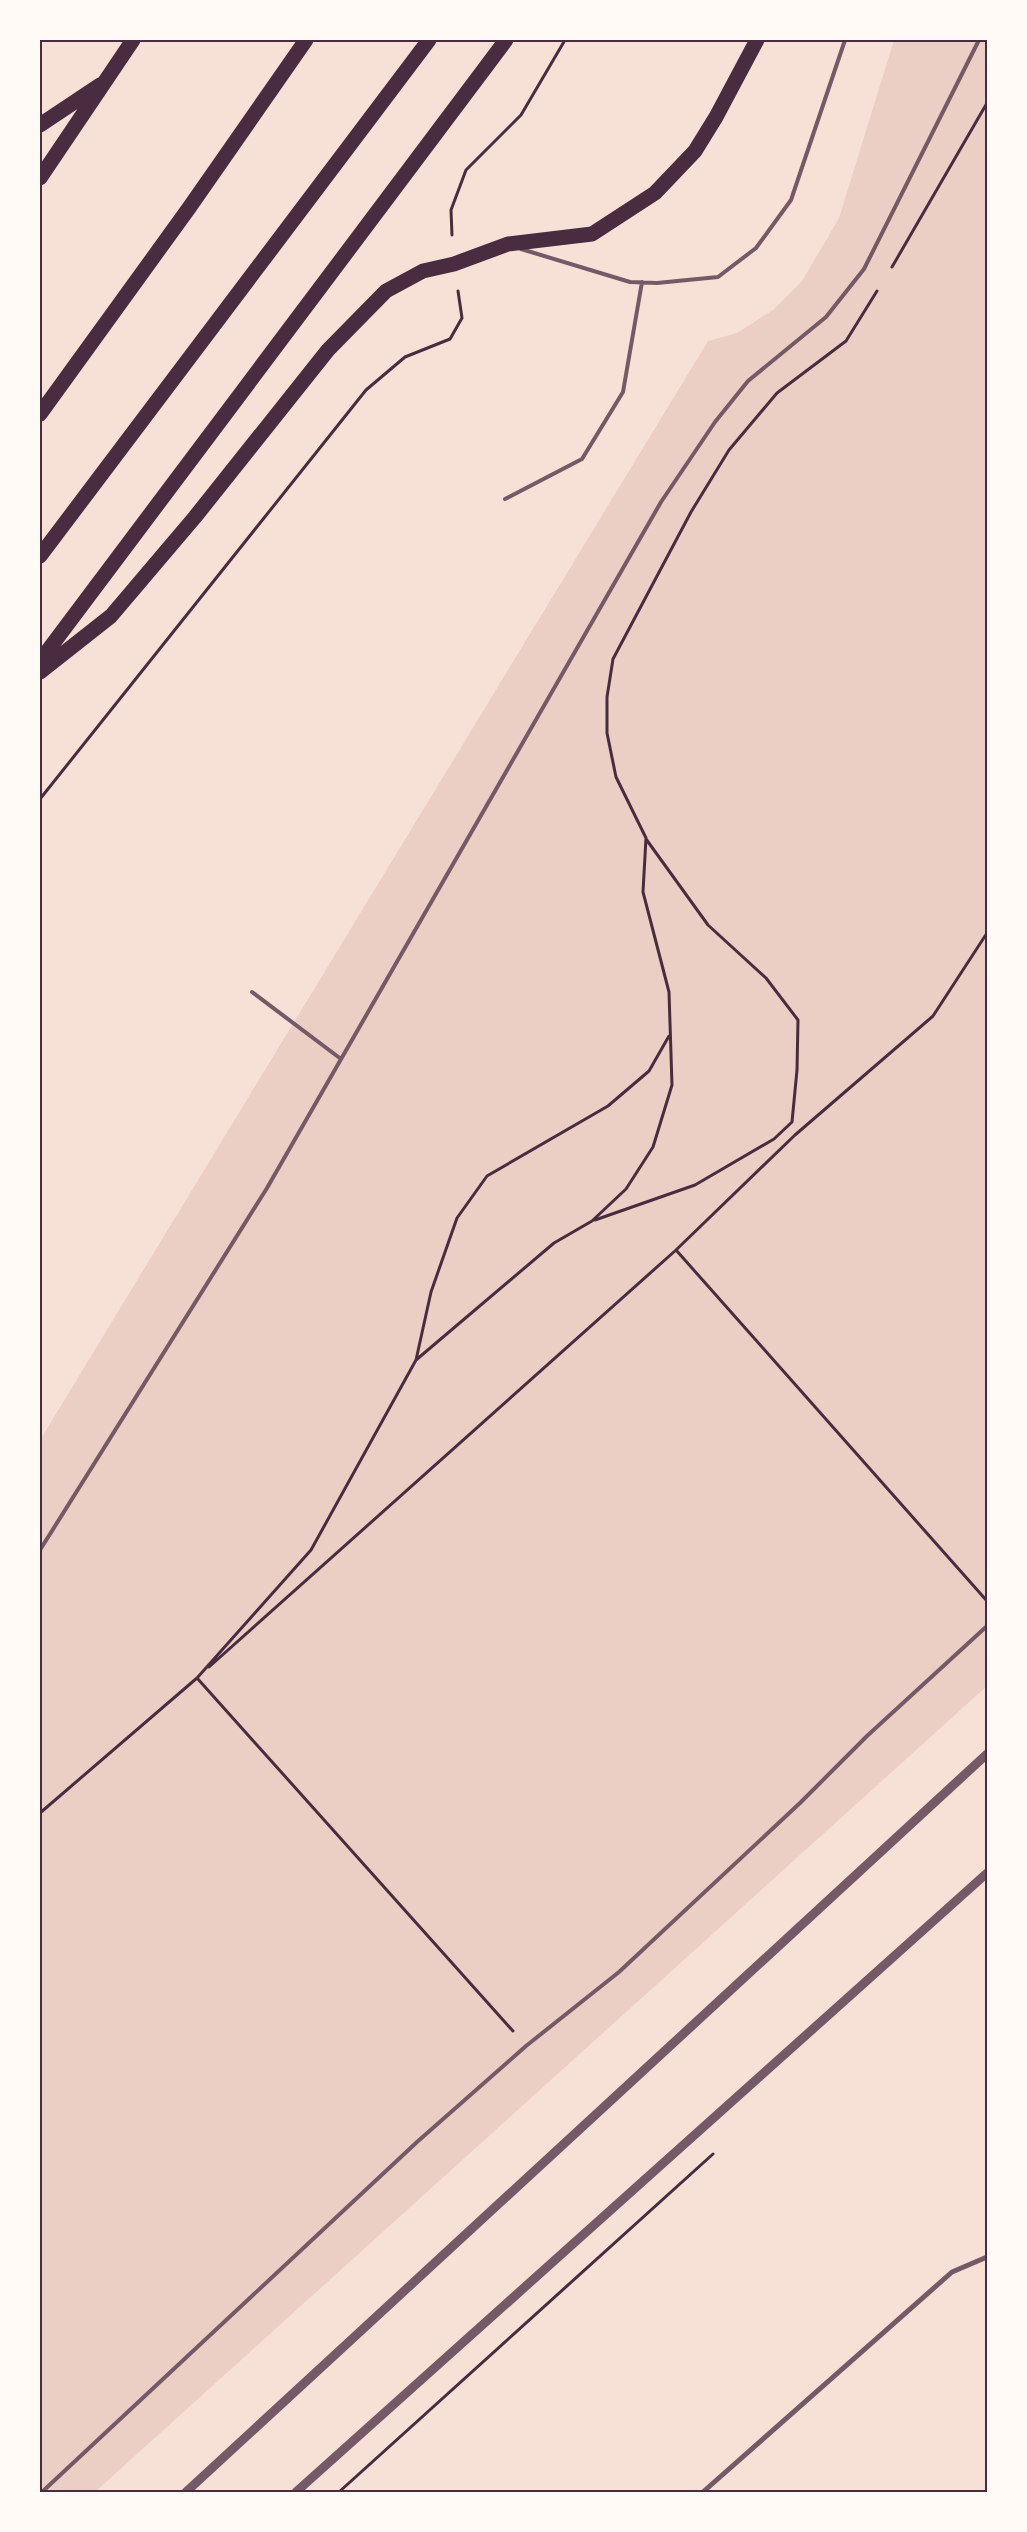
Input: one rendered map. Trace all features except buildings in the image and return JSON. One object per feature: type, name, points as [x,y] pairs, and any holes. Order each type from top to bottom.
[{"type":"highway","points":[[40,178],[108,80],[133,40]]},
{"type":"highway","points":[[40,414],[189,208],[306,40]]},
{"type":"highway","points":[[40,556],[429,40]]},
{"type":"highway","points":[[40,661],[506,40]]},
{"type":"highway","points":[[40,672],[111,616],[195,517],[328,350],[386,291],[423,271],[454,264],[507,244],[592,234],[655,192],[695,151],[716,117],[757,40]]},
{"type":"highway","points":[[40,125],[108,80]]},
{"type":"street","points":[[186,2492],[987,1754]]},
{"type":"street","points":[[296,2492],[987,1873]]},
{"type":"street","points":[[702,2492],[952,2272],[987,2257]]},
{"type":"lane","points":[[507,244],[630,282],[718,277],[756,248],[791,200],[845,40]]},
{"type":"lane","points":[[40,1550],[267,1188],[661,502],[715,422],[748,381],[826,317],[864,269],[979,40]]},
{"type":"lane","points":[[505,499],[582,459],[623,392],[642,282]]},
{"type":"lane","points":[[252,992],[341,1059]]},
{"type":"lane","points":[[42,2492],[416,2142],[526,2046],[619,1972],[800,1803],[867,1736],[987,1626]]},
{"type":"path","points":[[40,799],[366,390],[405,357],[450,339],[462,318],[454,264],[451,210],[466,170],[521,115],[565,40]]},
{"type":"path","points":[[886,276],[987,103]]},
{"type":"path","points":[[416,1360],[554,1243],[592,1221],[695,1185],[774,1138],[792,1122],[797,1070],[798,1020],[766,978],[708,925],[646,838],[616,778],[607,733],[607,697],[613,659],[691,512],[729,450],[777,393],[846,341],[881,284]]},
{"type":"path","points":[[592,1221],[626,1189],[653,1147],[672,1085],[669,992],[643,892],[646,838]]},
{"type":"path","points":[[40,1813],[197,1678],[676,1250],[795,1134],[933,1016],[987,933]]},
{"type":"path","points":[[197,1678],[311,1550],[416,1360],[431,1292],[458,1218],[487,1176],[608,1106],[649,1071],[670,1034]]},
{"type":"path","points":[[676,1250],[987,1601]]},
{"type":"path","points":[[197,1678],[526,2046]]},
{"type":"path","points":[[339,2492],[715,2153]]},
{"type":"shaded area","points":[[894,40],[987,40],[987,1686],[95,2492],[40,2492],[40,1440],[708,341],[737,333],[773,310],[802,281],[839,218]]}]
